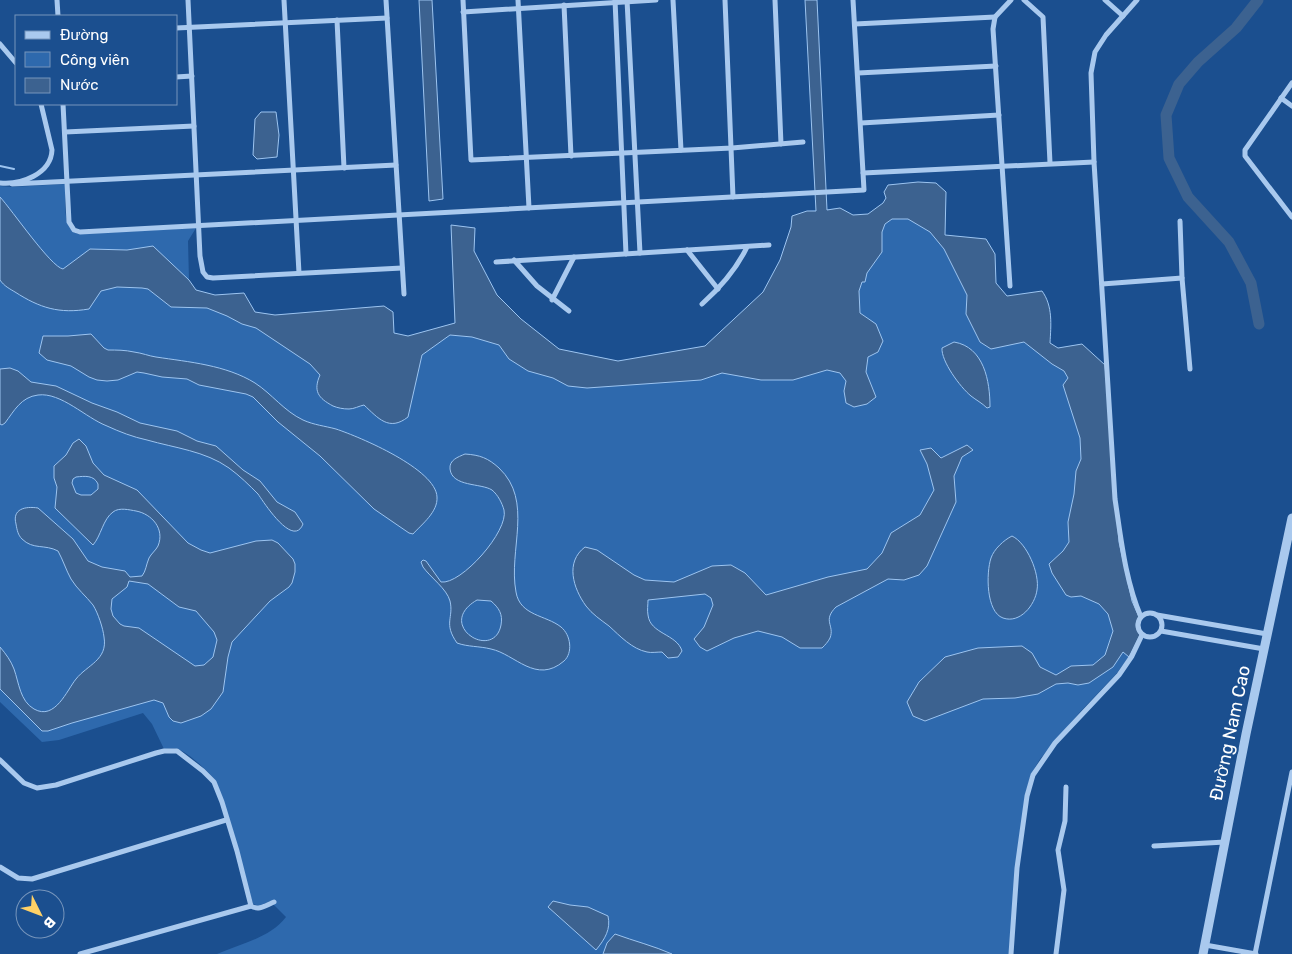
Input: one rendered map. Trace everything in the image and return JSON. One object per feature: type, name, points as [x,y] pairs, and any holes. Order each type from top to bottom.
[{"type":"street","points":[[58,0],[58,15]]},
{"type":"street","points":[[188,0],[198,226],[203,272],[207,277],[213,278],[402,268]]},
{"type":"street","points":[[284,0],[300,273]]},
{"type":"street","points":[[386,0],[404,294]]},
{"type":"street","points":[[463,0],[471,160],[732,148],[803,142]]},
{"type":"street","points":[[518,0],[529,208]]},
{"type":"street","points":[[463,12],[615,1],[656,0]]},
{"type":"street","points":[[674,0],[681,150]]},
{"type":"street","points":[[725,0],[734,197]]},
{"type":"street","points":[[775,0],[781,144]]},
{"type":"street","points":[[63,105],[69,222],[76,231],[88,232],[864,190],[853,0]]},
{"type":"street","points":[[1010,286],[993,29],[995,18],[1011,0]]},
{"type":"street","points":[[1024,0],[1043,17],[1050,164]]},
{"type":"street","points":[[1105,0],[1123,16]]},
{"type":"street","points":[[1137,0],[1106,35],[1095,52],[1091,73],[1094,162],[1115,499],[1121,541],[1134,600],[1142,617]]},
{"type":"street","points":[[615,1],[626,254]]},
{"type":"street","points":[[627,1],[640,253]]},
{"type":"street","points":[[564,6],[571,156]]},
{"type":"street","points":[[178,28],[387,18]]},
{"type":"street","points":[[855,24],[995,18]]},
{"type":"street","points":[[337,20],[344,168]]},
{"type":"street","points":[[0,44],[15,62]]},
{"type":"street","points":[[858,73],[996,66]]},
{"type":"street","points":[[178,77],[192,76]]},
{"type":"street","points":[[1292,82],[1245,150],[1245,156],[1292,216]]},
{"type":"street","points":[[1281,98],[1292,106]]},
{"type":"street","points":[[12,184],[40,173],[52,157],[41,105]]},
{"type":"street","points":[[860,123],[999,115]]},
{"type":"street","points":[[65,132],[194,126]]},
{"type":"street","points":[[863,173],[1094,162]]},
{"type":"street","points":[[0,183],[12,184],[396,166]]},
{"type":"street","points":[[1180,221],[1182,278],[1190,369]]},
{"type":"street","points":[[496,262],[769,245]]},
{"type":"street","points":[[702,304],[736,268],[747,246]]},
{"type":"street","points":[[687,250],[718,289]]},
{"type":"street","points":[[552,300],[574,257]]},
{"type":"street","points":[[514,260],[552,300],[569,311]]},
{"type":"street","points":[[1102,284],[1182,278]]},
{"type":"street","name":"Đường Nam Cao","points":[[1204,949],[1292,518]]},
{"type":"street","points":[[1264,649],[1161,631],[1152,637],[1142,635],[1138,624],[1142,617],[1149,613],[1267,634]]},
{"type":"street","points":[[1157,615],[1162,624],[1161,631]]},
{"type":"street","points":[[1011,954],[1017,868],[1027,796],[1033,775],[1055,743],[1119,674],[1132,656],[1142,635]]},
{"type":"street","points":[[0,760],[24,783],[37,788],[56,785],[156,752],[177,751],[191,760],[214,782],[237,851],[251,906]]},
{"type":"street","points":[[1204,949],[1255,954],[1289,798],[1292,772]]},
{"type":"street","points":[[1056,954],[1064,890],[1058,850],[1065,820],[1066,787]]},
{"type":"street","points":[[0,867],[18,878],[32,879],[226,820]]},
{"type":"street","points":[[1154,846],[1225,842]]},
{"type":"street","points":[[80,954],[251,906],[260,908],[274,902]]},
{"type":"green space","points":[[918,182],[936,183],[946,192],[945,235],[986,239],[995,254],[996,283],[1007,296],[1042,291],[1050,309],[1050,343],[1058,348],[1082,344],[1119,542],[1132,601],[1139,617],[1136,626],[1140,635],[1130,655],[1117,673],[1080,712],[1040,759],[1031,774],[1025,796],[1009,954],[217,954],[263,935],[272,930],[286,917],[270,901],[259,906],[253,904],[216,781],[213,777],[182,751],[164,749],[152,724],[143,713],[59,740],[42,742],[0,702],[0,186],[65,184],[65,212],[69,226],[78,234],[196,228],[188,241],[189,280],[196,290],[215,295],[244,293],[255,312],[275,315],[384,306],[393,312],[394,333],[408,336],[455,323],[451,225],[475,228],[474,251],[497,295],[521,319],[559,349],[618,361],[705,346],[763,292],[780,260],[791,227],[792,216],[807,211],[840,208],[853,215],[868,214],[883,203],[886,198],[884,192],[888,185]]},
{"type":"water","points":[[419,0],[432,0],[443,199],[429,201]]},
{"type":"water","points":[[805,0],[817,0],[827,210],[840,208],[853,215],[868,214],[883,203],[886,198],[884,192],[888,185],[918,182],[936,183],[946,192],[945,235],[986,239],[995,254],[996,283],[1007,296],[1042,291],[1046,297],[1050,309],[1050,343],[1058,348],[1082,344],[1105,365],[1119,542],[1132,601],[1139,617],[1136,626],[1140,635],[1129,657],[1123,652],[1113,667],[1089,683],[1078,685],[1068,683],[1056,684],[1038,694],[1015,698],[983,699],[925,721],[913,716],[907,702],[919,682],[945,657],[978,648],[1022,646],[1032,653],[1040,667],[1056,675],[1071,666],[1093,665],[1105,655],[1113,631],[1108,614],[1099,604],[1081,596],[1071,597],[1066,595],[1052,573],[1049,564],[1063,551],[1069,542],[1068,522],[1074,494],[1076,471],[1081,459],[1080,438],[1063,385],[1068,378],[1064,371],[1024,342],[991,349],[980,342],[966,314],[967,295],[944,249],[930,232],[908,219],[892,219],[885,224],[882,232],[882,252],[867,273],[865,282],[862,282],[859,291],[860,313],[876,324],[883,341],[878,352],[868,357],[866,372],[876,397],[867,404],[854,407],[846,403],[844,391],[846,381],[840,373],[827,370],[793,380],[761,380],[722,373],[701,380],[587,388],[568,386],[553,378],[528,371],[509,359],[499,345],[472,337],[450,335],[422,355],[408,417],[395,423],[389,423],[384,422],[364,405],[347,409],[328,403],[318,394],[317,385],[320,375],[310,364],[256,328],[242,324],[207,308],[171,307],[148,289],[117,287],[101,291],[89,309],[59,310],[41,306],[24,298],[0,280],[0,197],[41,249],[57,266],[63,269],[90,249],[127,250],[153,246],[189,280],[196,290],[215,295],[244,293],[255,312],[275,315],[384,306],[393,312],[394,333],[408,336],[455,323],[451,225],[475,228],[474,251],[497,295],[521,319],[559,349],[618,361],[705,346],[763,292],[780,260],[791,227],[792,216],[807,211],[816,211]]},
{"type":"water","points":[[261,112],[276,112],[279,135],[277,157],[257,159],[253,155],[255,119]]},
{"type":"water","points":[[91,334],[108,350],[131,351],[153,357],[207,365],[244,377],[261,387],[290,412],[303,420],[336,429],[362,439],[411,465],[433,486],[437,497],[435,508],[413,534],[409,533],[374,509],[320,456],[278,422],[253,397],[246,394],[199,385],[187,379],[137,372],[118,380],[97,380],[71,366],[47,360],[39,353],[43,336]]},
{"type":"water","points":[[954,342],[964,345],[979,358],[987,376],[990,407],[987,408],[971,396],[948,367],[942,348]]},
{"type":"water","points":[[10,368],[18,371],[31,382],[56,386],[140,423],[177,431],[197,441],[216,446],[243,470],[260,481],[277,502],[295,512],[303,524],[298,530],[292,531],[286,527],[251,487],[220,462],[200,454],[122,432],[99,422],[56,397],[47,395],[32,396],[18,405],[5,423],[0,424],[0,369]]},
{"type":"water","points":[[79,439],[86,446],[93,463],[104,475],[137,490],[188,543],[201,550],[210,553],[256,541],[272,540],[278,543],[293,559],[295,572],[292,583],[270,601],[232,642],[223,692],[211,709],[201,716],[181,723],[173,721],[169,717],[163,703],[154,700],[48,731],[42,731],[0,689],[0,647],[13,666],[23,697],[29,706],[41,712],[48,711],[60,703],[76,679],[100,657],[104,645],[103,629],[95,608],[71,579],[58,551],[30,545],[22,539],[15,519],[18,512],[24,508],[38,508],[73,539],[88,561],[102,567],[125,571],[130,577],[142,576],[149,558],[160,540],[158,528],[152,519],[142,513],[125,509],[113,512],[110,515],[93,545],[55,508],[57,487],[54,478],[54,466],[66,455],[73,443]],"holes":[[[86,476],[94,479],[98,484],[98,489],[91,495],[76,493],[72,483],[76,477]],[[129,581],[148,584],[179,607],[196,611],[214,632],[217,640],[213,657],[204,665],[195,666],[139,628],[120,624],[113,616],[111,609],[112,599],[127,587]]]},
{"type":"water","points":[[967,445],[973,450],[962,457],[954,476],[956,502],[927,566],[919,575],[904,580],[888,579],[836,607],[829,620],[830,638],[822,648],[800,648],[782,637],[758,631],[734,638],[707,651],[700,647],[694,639],[704,627],[713,605],[711,598],[705,594],[648,600],[648,613],[653,626],[675,641],[682,651],[678,657],[668,658],[662,652],[642,650],[626,642],[591,612],[581,599],[575,583],[573,568],[579,553],[585,547],[597,550],[634,575],[645,580],[674,582],[712,566],[731,565],[745,573],[766,595],[828,577],[867,569],[882,553],[891,533],[920,515],[934,490],[927,464],[920,450],[931,448],[941,458]]},
{"type":"water","points":[[465,454],[487,459],[499,468],[509,481],[515,495],[518,527],[514,576],[518,600],[534,614],[561,627],[569,639],[570,649],[567,658],[554,668],[535,669],[500,652],[457,643],[450,625],[450,601],[442,588],[423,567],[421,562],[423,560],[426,561],[441,582],[450,581],[460,575],[482,555],[492,543],[504,519],[502,505],[492,490],[461,482],[452,475],[451,463],[454,459]],"holes":[[[477,600],[491,601],[500,611],[501,625],[496,636],[488,640],[479,640],[470,636],[464,629],[462,620],[465,610]]]},
{"type":"water","points":[[1012,536],[1023,545],[1031,560],[1036,576],[1037,590],[1033,602],[1026,612],[1021,616],[1009,619],[997,614],[993,608],[990,600],[988,573],[994,551]]},
{"type":"water","points":[[553,901],[588,907],[608,916],[609,925],[606,934],[596,950],[548,907]]},
{"type":"water","points":[[615,934],[672,954],[603,954],[607,943]]},
{"type":"waterway","points":[[1258,0],[1236,28],[1198,62],[1179,84],[1166,115],[1169,158],[1188,197],[1229,242],[1251,283],[1259,324]]},
{"type":"waterway","points":[[0,166],[14,169]]}]
